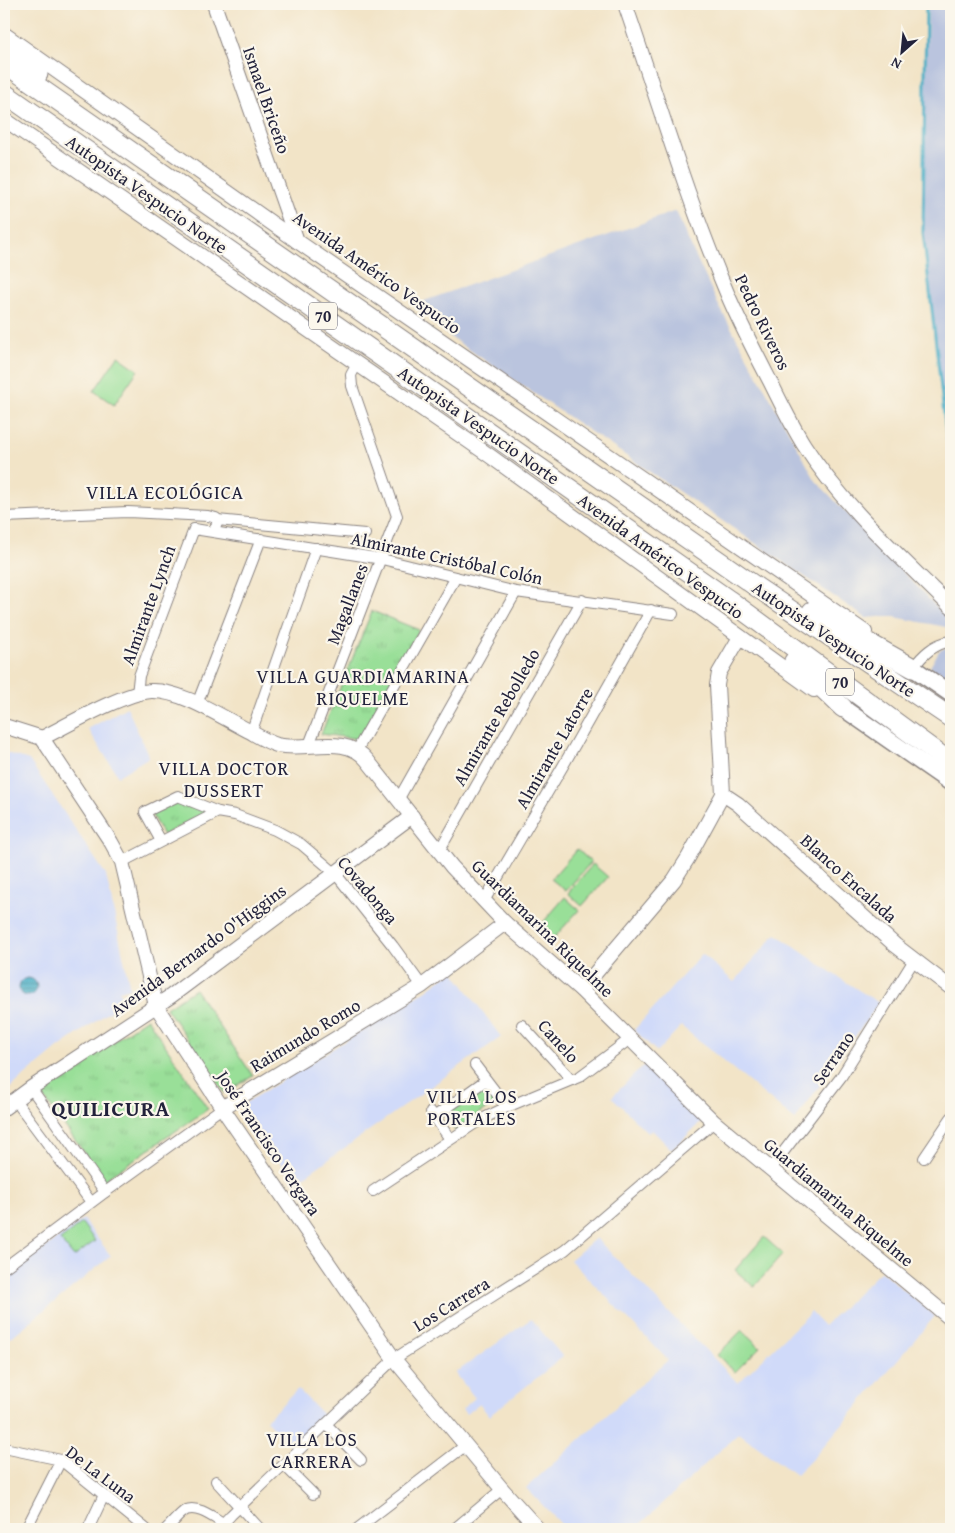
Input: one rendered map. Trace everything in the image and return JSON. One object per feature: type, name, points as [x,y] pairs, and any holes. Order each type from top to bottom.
[{"type":"highway","points":[[4,45],[105,132]]},
{"type":"highway","name":"Autopista Vespucio Norte","points":[[4,63],[758,588],[951,718]]},
{"type":"highway","name":"Autopista Vespucio Norte","points":[[4,94],[729,600],[951,763]]},
{"type":"highway","points":[[758,588],[795,603],[831,621],[913,668]]},
{"type":"highway","points":[[729,600],[844,708]]},
{"type":"main road","name":"Avenida Américo Vespucio","points":[[913,668],[951,694]]},
{"type":"main road","name":"Avenida Américo Vespucio","points":[[844,708],[951,783]]},
{"type":"street","name":"Ismael Briceño","points":[[214,4],[297,241]]},
{"type":"street","name":"Pedro Riveros","points":[[625,4],[688,192],[726,293],[804,445],[833,485],[869,525],[951,607]]},
{"type":"street","name":"Avenida Américo Vespucio","points":[[4,34],[297,241],[870,635],[913,668]]},
{"type":"street","name":"Avenida Américo Vespucio","points":[[4,119],[482,451],[740,637],[844,708]]},
{"type":"street","points":[[267,220],[277,216],[286,208]]},
{"type":"street","points":[[357,364],[351,375],[352,386],[397,516],[382,559]]},
{"type":"street","points":[[4,517],[128,512],[208,516],[218,520],[366,534]]},
{"type":"street","points":[[214,531],[218,520]]},
{"type":"street","name":"Almirante Cristóbal Colón","points":[[194,529],[382,559],[516,592],[673,614]]},
{"type":"street","name":"Almirante Lynch","points":[[137,694],[139,676],[194,529]]},
{"type":"street","points":[[197,704],[261,539]]},
{"type":"street","points":[[251,732],[316,548]]},
{"type":"street","name":"Magallanes","points":[[309,745],[382,559]]},
{"type":"street","points":[[4,726],[42,738],[122,699],[148,692],[162,692],[197,704],[277,745],[343,746],[357,750],[456,577]]},
{"type":"street","points":[[398,800],[516,592]]},
{"type":"street","name":"Almirante Rebolledo","points":[[439,851],[582,600]]},
{"type":"street","name":"Almirante Latorre","points":[[484,901],[564,766],[651,610]]},
{"type":"street","points":[[581,990],[674,880],[723,794],[716,685],[719,674],[740,637]]},
{"type":"street","points":[[913,668],[920,658],[931,649],[951,641]]},
{"type":"street","name":"José Francisco Vergara","points":[[42,738],[122,862],[156,1006],[222,1108],[394,1359],[502,1489],[538,1529]]},
{"type":"street","name":"Guardiamarina Riquelme","points":[[357,750],[439,851],[505,923],[581,990],[714,1122],[951,1320]]},
{"type":"street","name":"Blanco Encalada","points":[[723,794],[738,804],[914,960],[951,988]]},
{"type":"street","name":"Covadonga","points":[[161,841],[145,812],[168,799],[181,796],[218,812],[235,815],[275,830],[301,844],[335,873],[422,986]]},
{"type":"street","points":[[122,862],[218,812]]},
{"type":"street","name":"Avenida Bernardo O'Higgins","points":[[4,1108],[31,1088],[156,1006],[412,816]]},
{"type":"street","name":"Raimundo Romo","points":[[4,1268],[91,1202],[222,1108],[422,986],[505,923]]},
{"type":"street","name":"Serrano","points":[[771,1168],[841,1077],[914,960]]},
{"type":"street","name":"Canelo","points":[[522,1025],[572,1080]]},
{"type":"street","points":[[373,1191],[480,1120],[572,1080],[630,1039]]},
{"type":"street","points":[[474,1065],[507,1107]]},
{"type":"street","points":[[450,1140],[432,1114],[486,1080]]},
{"type":"street","points":[[31,1088],[105,1192]]},
{"type":"street","points":[[15,1100],[91,1202]]},
{"type":"street","points":[[924,1158],[951,1118]]},
{"type":"street","name":"Los Carrera","points":[[221,1526],[394,1359],[565,1250],[714,1122]]},
{"type":"street","points":[[55,1154],[70,1143]]},
{"type":"street","points":[[326,1424],[361,1460]]},
{"type":"street","points":[[357,1529],[466,1445]]},
{"type":"street","name":"De La Luna","points":[[4,1448],[62,1460],[146,1529]]},
{"type":"street","points":[[26,1529],[62,1460]]},
{"type":"street","points":[[284,1465],[313,1494]]},
{"type":"street","points":[[216,1481],[260,1529]]},
{"type":"street","points":[[454,1529],[502,1489]]},
{"type":"street","points":[[88,1529],[104,1495]]},
{"type":"street","points":[[166,1529],[185,1511],[190,1509],[205,1513],[221,1526]]},
{"type":"shaded area","points":[[928,4],[951,4],[951,404],[944,411],[923,242]]},
{"type":"shaded area","points":[[676,211],[718,304],[816,481],[951,622],[951,628],[889,616],[866,618],[443,332],[445,328],[413,305]]},
{"type":"shaded area","points":[[951,645],[951,681],[930,667],[939,651]]},
{"type":"shaded area","points":[[127,707],[149,757],[118,776],[88,729]]},
{"type":"shaded area","points":[[4,752],[29,760],[106,875],[130,988],[119,991],[124,1001],[58,1048],[4,1093]]},
{"type":"shaded area","points":[[776,934],[879,1003],[795,1120],[681,1026],[657,1052],[634,1030],[702,954],[734,982]]},
{"type":"shaded area","points":[[453,971],[501,1037],[295,1183],[242,1105],[421,994]]},
{"type":"shaded area","points":[[645,1064],[702,1121],[672,1150],[652,1130],[648,1133],[612,1097]]},
{"type":"shaded area","points":[[83,1219],[111,1256],[4,1343],[4,1279]]},
{"type":"shaded area","points":[[596,1238],[738,1383],[811,1312],[824,1326],[881,1271],[935,1316],[814,1457],[796,1475],[739,1433],[635,1529],[566,1529],[526,1488],[668,1360],[570,1260]]},
{"type":"shaded area","points":[[531,1319],[563,1357],[489,1416],[480,1404],[466,1414],[462,1409],[475,1398],[455,1373]]},
{"type":"shaded area","points":[[298,1389],[327,1419],[294,1450],[266,1420]]},
{"type":"green space","points":[[118,356],[138,370],[114,405],[94,391]]},
{"type":"green space","points":[[372,611],[419,630],[359,741],[352,738],[321,734]]},
{"type":"green space","points":[[176,800],[207,812],[163,835],[150,812]]},
{"type":"green space","points":[[577,849],[591,862],[566,891],[551,879]]},
{"type":"green space","points":[[593,864],[608,877],[582,906],[568,893]]},
{"type":"green space","points":[[565,897],[579,910],[553,939],[539,927]]},
{"type":"green space","points":[[195,989],[253,1076],[225,1093],[166,1008]]},
{"type":"green space","points":[[147,1018],[208,1109],[104,1180],[40,1092]]},
{"type":"green space","points":[[486,1086],[497,1102],[455,1130],[444,1114]]},
{"type":"green space","points":[[82,1223],[95,1241],[74,1257],[60,1240]]},
{"type":"green space","points":[[764,1237],[783,1254],[754,1287],[735,1270]]},
{"type":"green space","points":[[742,1330],[760,1347],[735,1372],[717,1355]]},
{"type":"water","points":[[28,978],[34,981],[37,987],[34,993],[28,996],[22,993],[19,987],[22,981]]},
{"type":"waterway","points":[[926,4],[923,232],[951,462]]},
{"type":"district","name":"VILLA ECOLÓGICA","points":[[165,492]]},
{"type":"district","name":"VILLA GUARDIAMARINA RIQUELME","points":[[363,687]]},
{"type":"district","name":"VILLA DOCTOR DUSSERT","points":[[224,779]]},
{"type":"district","name":"VILLA LOS PORTALES","points":[[472,1107]]},
{"type":"district","name":"QUILICURA","points":[[111,1108]]},
{"type":"district","name":"VILLA LOS CARRERA","points":[[312,1450]]}]
